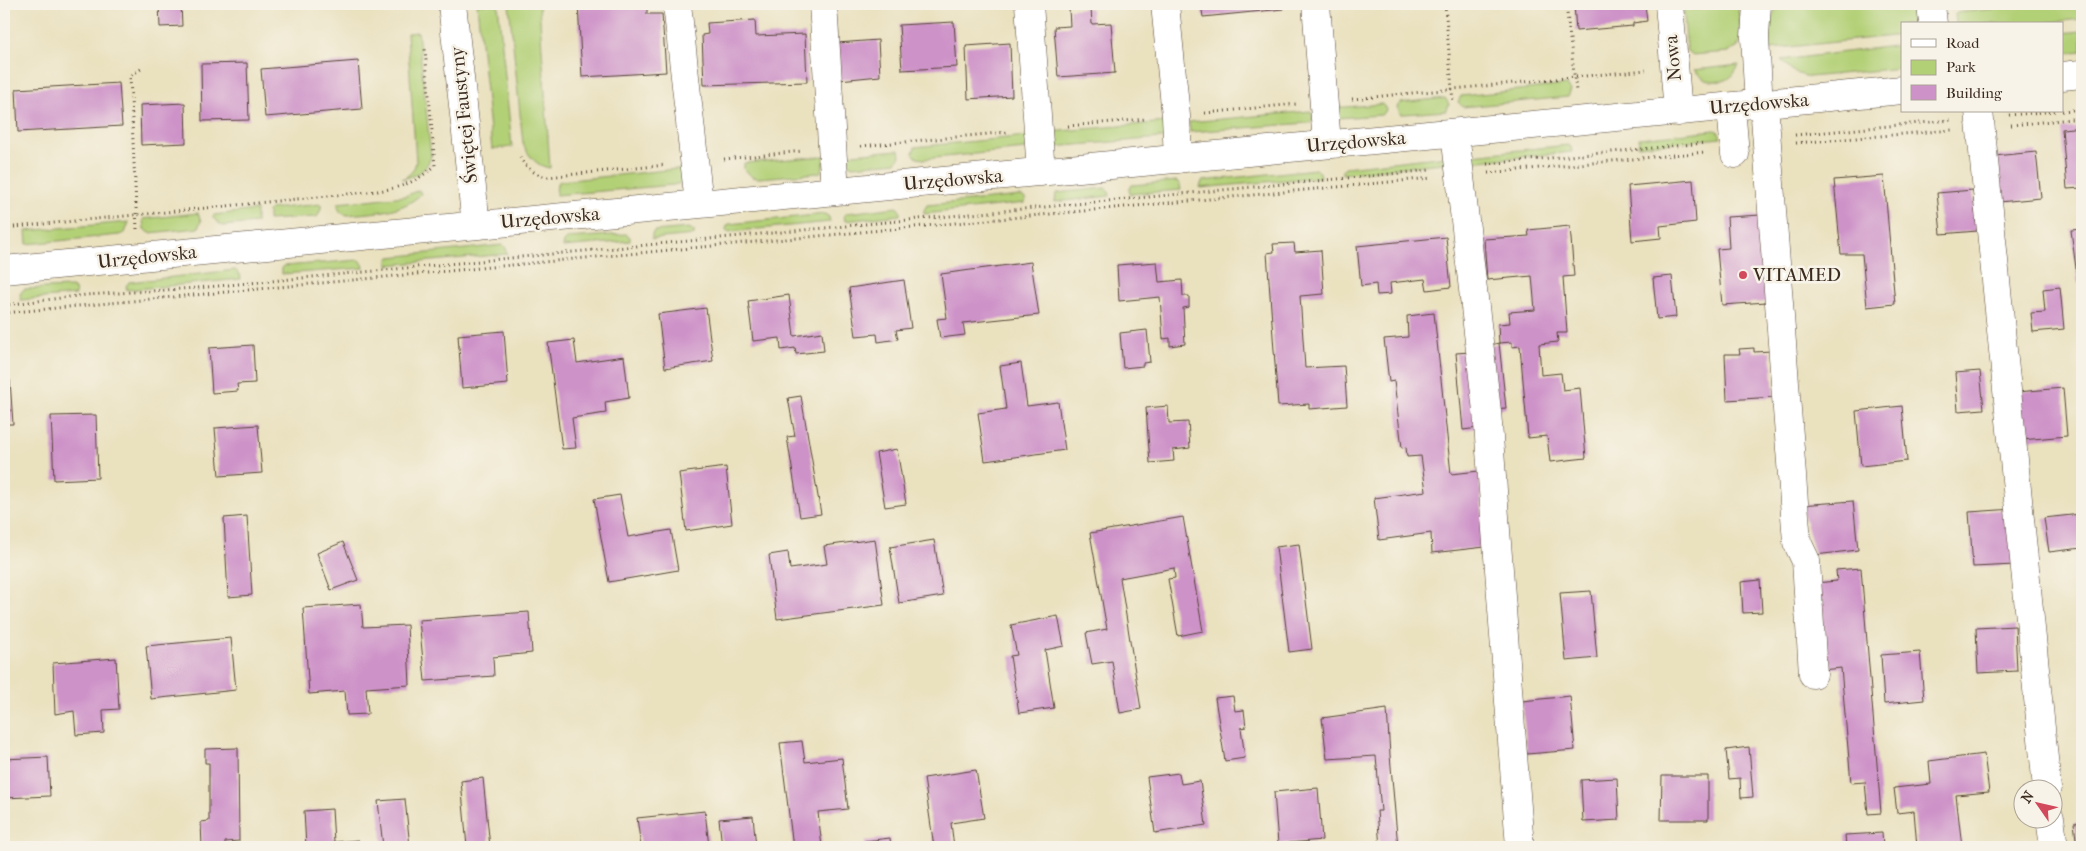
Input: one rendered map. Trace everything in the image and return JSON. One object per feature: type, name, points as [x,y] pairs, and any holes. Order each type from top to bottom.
[{"type":"street","name":"Świętej Faustyny","points":[[452,4],[476,225]]},
{"type":"street","points":[[677,4],[699,204]]},
{"type":"street","points":[[823,4],[835,192]]},
{"type":"street","points":[[1029,4],[1041,172]]},
{"type":"street","points":[[1166,4],[1178,158]]},
{"type":"street","points":[[1316,4],[1327,144]]},
{"type":"street","name":"Nowa","points":[[1669,4],[1678,112]]},
{"type":"street","points":[[1757,4],[1755,38],[1797,542],[1806,561],[1813,674]]},
{"type":"street","points":[[1932,4],[1933,22]]},
{"type":"street","points":[[2064,76],[2082,74]]},
{"type":"street","name":"Urzędowska","points":[[4,270],[1327,144],[1761,105],[1901,90]]},
{"type":"street","points":[[1731,107],[1734,148]]},
{"type":"street","points":[[1980,119],[2046,778]]},
{"type":"street","points":[[1455,133],[1486,411],[1520,847]]},
{"type":"street","points":[[2051,828],[2054,847]]},
{"type":"path","points":[[1445,4],[1455,133]]},
{"type":"path","points":[[1566,4],[1579,122]]},
{"type":"path","points":[[4,228],[400,188],[415,181],[435,166],[424,42]]},
{"type":"path","points":[[520,157],[530,170],[537,175],[547,177],[833,148],[1624,74],[1674,66]]},
{"type":"path","points":[[138,257],[130,76],[142,69]]},
{"type":"path","points":[[2064,111],[2082,109]]},
{"type":"path","points":[[1765,142],[2046,112]]},
{"type":"path","points":[[1765,142],[1980,119],[2082,118]]},
{"type":"path","points":[[4,306],[86,295],[197,288],[1458,171],[1734,148]]},
{"type":"path","points":[[4,313],[1458,171],[1734,148]]},
{"type":"green space","points":[[477,4],[498,4],[512,147],[492,149]]},
{"type":"green space","points":[[509,4],[539,4],[550,168],[534,160],[523,144]]},
{"type":"green space","points":[[1683,4],[1738,4],[1741,39],[1737,48],[1728,52],[1691,55],[1687,52]]},
{"type":"green space","points":[[1781,4],[1910,4],[1915,22],[1901,22],[1901,35],[1770,49],[1772,19]]},
{"type":"green space","points":[[2041,4],[2082,4],[2082,19],[2051,22],[1956,22],[1955,13]]},
{"type":"green space","points":[[2082,31],[2082,51],[2064,53],[2064,33]]},
{"type":"green space","points":[[418,32],[431,157],[426,166],[419,172],[402,179],[412,172],[416,161],[407,33]]},
{"type":"green space","points":[[1901,45],[1901,68],[1809,77],[1795,73],[1781,60]]},
{"type":"green space","points":[[1739,65],[1733,75],[1722,81],[1705,80],[1694,70]]},
{"type":"green space","points":[[1566,85],[1571,90],[1568,97],[1463,107],[1458,102],[1461,96]]},
{"type":"green space","points":[[1445,98],[1449,104],[1446,111],[1400,114],[1397,107],[1400,103]]},
{"type":"green space","points":[[1382,104],[1386,109],[1381,115],[1336,118],[1334,108]]},
{"type":"green space","points":[[1311,111],[1313,120],[1308,123],[1190,132],[1189,122]]},
{"type":"green space","points":[[1167,122],[1166,137],[1161,138],[1052,147],[1049,132]]},
{"type":"green space","points":[[1715,130],[1719,132],[1721,138],[1638,146],[1639,138]]},
{"type":"green space","points":[[1027,136],[1028,146],[1025,149],[924,159],[917,158],[913,153],[915,147]]},
{"type":"green space","points":[[1568,145],[1571,147],[1572,152],[1470,162],[1472,155]]},
{"type":"green space","points":[[899,150],[900,156],[896,162],[853,166],[844,162],[841,155]]},
{"type":"green space","points":[[825,156],[822,171],[818,173],[759,178],[752,177],[744,169],[744,163]]},
{"type":"green space","points":[[1447,156],[1451,162],[1342,174],[1345,167]]},
{"type":"green space","points":[[686,168],[686,178],[681,183],[673,185],[556,195],[557,183],[561,181]]},
{"type":"green space","points":[[1316,169],[1320,172],[1321,177],[1200,188],[1202,181]]},
{"type":"green space","points":[[1177,181],[1181,190],[1130,194],[1129,190],[1132,185]]},
{"type":"green space","points":[[1105,188],[1109,191],[1110,196],[1055,202],[1056,193]]},
{"type":"green space","points":[[419,190],[421,194],[405,205],[378,212],[348,215],[341,213],[338,208],[338,203],[405,196]]},
{"type":"green space","points":[[1021,196],[1026,199],[1025,203],[924,214],[927,205]]},
{"type":"green space","points":[[321,204],[317,217],[268,220],[268,211],[270,209]]},
{"type":"green space","points":[[897,207],[900,215],[845,221],[844,216],[847,213]]},
{"type":"green space","points":[[256,210],[256,223],[222,226],[212,217],[214,215]]},
{"type":"green space","points":[[198,213],[201,221],[198,228],[150,233],[144,229],[143,219]]},
{"type":"green space","points":[[825,214],[829,217],[830,222],[727,232],[726,228],[729,224]]},
{"type":"green space","points":[[129,222],[125,233],[119,235],[27,244],[26,231]]},
{"type":"green space","points":[[689,228],[694,231],[694,235],[652,239],[654,231]]},
{"type":"green space","points":[[626,234],[630,237],[630,241],[563,247],[564,242],[568,238]]},
{"type":"green space","points":[[503,245],[506,248],[507,254],[388,265],[390,257]]},
{"type":"green space","points":[[359,260],[364,268],[282,274],[284,266]]},
{"type":"green space","points":[[235,270],[240,274],[241,279],[127,290],[126,286],[129,282]]},
{"type":"green space","points":[[71,287],[75,289],[76,295],[21,300],[20,294],[24,289]]},
{"type":"building","points":[[159,4],[181,4],[182,26],[160,27]]},
{"type":"building","points":[[578,4],[647,4],[647,14],[662,14],[666,72],[582,77]]},
{"type":"building","points":[[1201,4],[1283,4],[1283,9],[1203,17]]},
{"type":"building","points":[[1574,4],[1645,4],[1647,21],[1633,23],[1633,26],[1576,31]]},
{"type":"building","points":[[1091,8],[1092,24],[1111,23],[1115,73],[1058,77],[1054,27],[1070,26],[1069,9]]},
{"type":"building","points":[[755,20],[756,36],[805,34],[807,82],[704,85],[702,35],[708,34],[707,23]]},
{"type":"building","points":[[954,22],[957,67],[902,70],[899,25]]},
{"type":"building","points":[[878,40],[880,76],[839,80],[837,43]]},
{"type":"building","points":[[1010,43],[1012,96],[968,99],[966,46]]},
{"type":"building","points":[[358,61],[362,109],[265,117],[261,69]]},
{"type":"building","points":[[247,63],[249,120],[202,121],[201,64]]},
{"type":"building","points":[[119,83],[122,126],[18,132],[16,89]]},
{"type":"building","points":[[185,103],[186,143],[141,145],[140,105]]},
{"type":"building","points":[[2082,127],[2082,188],[2067,189],[2062,129]]},
{"type":"building","points":[[2036,152],[2041,198],[1999,202],[1994,156]]},
{"type":"building","points":[[1884,176],[1895,304],[1867,307],[1862,254],[1841,254],[1834,180]]},
{"type":"building","points":[[1693,180],[1696,222],[1660,226],[1661,238],[1632,241],[1628,186]]},
{"type":"building","points":[[1973,190],[1977,231],[1941,234],[1937,193]]},
{"type":"building","name":"VITAMED","points":[[1761,215],[1767,302],[1722,305],[1717,249],[1729,248],[1727,217]]},
{"type":"building","points":[[1570,226],[1574,276],[1563,277],[1567,333],[1557,333],[1558,342],[1539,344],[1541,375],[1561,373],[1563,390],[1580,388],[1586,458],[1550,462],[1547,436],[1528,438],[1520,346],[1512,347],[1512,342],[1499,343],[1498,324],[1510,323],[1509,312],[1535,310],[1532,276],[1487,280],[1484,239],[1529,236],[1528,230]]},
{"type":"building","points":[[2082,229],[2082,283],[2078,284],[2071,230]]},
{"type":"building","points":[[1446,237],[1451,287],[1427,290],[1425,279],[1390,283],[1391,294],[1377,295],[1376,284],[1361,286],[1357,246]]},
{"type":"building","points":[[1294,243],[1295,252],[1321,250],[1324,294],[1300,296],[1305,368],[1344,366],[1347,406],[1309,409],[1309,404],[1278,406],[1267,253],[1274,252],[1273,244]]},
{"type":"building","points":[[1031,262],[1039,315],[963,323],[965,335],[940,338],[937,319],[947,318],[941,274]]},
{"type":"building","points":[[1157,262],[1159,282],[1182,280],[1183,296],[1189,296],[1189,307],[1183,308],[1185,344],[1170,346],[1170,338],[1163,339],[1160,297],[1119,301],[1117,265]]},
{"type":"building","points":[[1672,276],[1676,317],[1657,319],[1653,278]]},
{"type":"building","points":[[904,280],[911,328],[896,330],[898,339],[878,342],[877,334],[856,336],[849,288]]},
{"type":"building","points":[[2060,287],[2064,329],[2033,332],[2031,313],[2045,312],[2043,289]]},
{"type":"building","points":[[789,295],[794,336],[822,332],[824,351],[796,354],[795,348],[781,350],[780,338],[753,341],[748,301]]},
{"type":"building","points":[[706,308],[713,361],[665,368],[658,314]]},
{"type":"building","points":[[1434,313],[1451,474],[1479,471],[1485,547],[1432,553],[1431,533],[1379,540],[1374,498],[1426,491],[1421,456],[1407,457],[1406,447],[1402,448],[1394,381],[1389,382],[1384,339],[1408,337],[1407,316]]},
{"type":"building","points":[[1147,330],[1150,362],[1143,363],[1143,366],[1123,368],[1120,333]]},
{"type":"building","points":[[504,331],[508,384],[462,388],[458,335]]},
{"type":"building","points":[[574,340],[577,363],[624,356],[629,398],[605,402],[606,413],[572,418],[576,448],[562,449],[548,343]]},
{"type":"building","points":[[1499,343],[1506,408],[1492,409],[1486,346]]},
{"type":"building","points":[[253,345],[255,383],[237,384],[238,391],[212,393],[209,348]]},
{"type":"building","points":[[1754,348],[1754,352],[1771,351],[1774,397],[1727,400],[1725,354],[1740,354],[1739,349]]},
{"type":"building","points":[[1470,352],[1478,428],[1463,430],[1456,353]]},
{"type":"building","points":[[1021,363],[1027,406],[1058,402],[1065,450],[985,461],[978,413],[1006,409],[1000,366]]},
{"type":"building","points":[[1980,371],[1984,409],[1958,411],[1955,373]]},
{"type":"building","points":[[4,380],[10,380],[13,424],[4,424]]},
{"type":"building","points":[[2063,388],[2067,436],[2021,440],[2017,392]]},
{"type":"building","points":[[801,396],[821,514],[800,517],[787,437],[795,436],[788,398]]},
{"type":"building","points":[[1168,406],[1169,423],[1188,422],[1190,448],[1173,450],[1174,461],[1150,463],[1146,408]]},
{"type":"building","points":[[1902,406],[1907,461],[1861,466],[1856,411]]},
{"type":"building","points":[[96,415],[98,478],[54,480],[51,416]]},
{"type":"building","points":[[258,425],[262,473],[219,476],[215,428]]},
{"type":"building","points":[[897,449],[906,504],[885,507],[876,453]]},
{"type":"building","points":[[726,467],[732,524],[686,531],[679,473]]},
{"type":"building","points":[[620,495],[628,537],[671,530],[678,570],[609,582],[594,499]]},
{"type":"building","points":[[1853,501],[1858,550],[1815,555],[1801,505]]},
{"type":"building","points":[[2014,509],[2015,565],[1973,567],[1969,512]]},
{"type":"building","points":[[2081,514],[2082,548],[2049,552],[2044,518]]},
{"type":"building","points":[[247,516],[252,595],[228,597],[224,518]]},
{"type":"building","points":[[1183,517],[1203,631],[1178,636],[1168,579],[1175,578],[1174,568],[1120,578],[1141,709],[1120,713],[1112,661],[1092,664],[1086,633],[1107,629],[1090,533]]},
{"type":"building","points":[[875,539],[884,605],[777,619],[769,555],[788,552],[790,569],[827,564],[824,546]]},
{"type":"building","points":[[934,540],[943,596],[899,603],[890,547]]},
{"type":"building","points":[[343,542],[358,580],[331,590],[317,553]]},
{"type":"building","points":[[1299,544],[1312,649],[1289,652],[1276,547]]},
{"type":"building","points":[[1861,568],[1881,813],[1868,814],[1865,782],[1851,783],[1841,668],[1822,670],[1815,583],[1837,581],[1836,570]]},
{"type":"building","points":[[1760,580],[1762,612],[1743,613],[1741,582]]},
{"type":"building","points":[[1591,591],[1597,658],[1566,661],[1560,593]]},
{"type":"building","points":[[361,604],[363,627],[407,625],[410,685],[366,688],[368,714],[347,715],[345,691],[309,694],[303,608]]},
{"type":"building","points":[[529,612],[532,653],[493,657],[494,676],[425,681],[419,620]]},
{"type":"building","points":[[1058,616],[1064,646],[1045,650],[1054,708],[1019,713],[1010,656],[1017,655],[1011,625]]},
{"type":"building","points":[[2015,626],[2017,671],[1978,673],[1976,628]]},
{"type":"building","points":[[231,638],[236,690],[151,699],[146,646]]},
{"type":"building","points":[[1920,652],[1924,700],[1884,704],[1881,655]]},
{"type":"building","points":[[116,658],[119,709],[103,710],[104,733],[76,735],[74,711],[55,714],[53,663]]},
{"type":"building","points":[[1233,696],[1235,711],[1244,710],[1246,727],[1241,728],[1245,758],[1225,761],[1215,698]]},
{"type":"building","points":[[1570,696],[1575,750],[1527,754],[1522,701]]},
{"type":"building","points":[[1387,709],[1398,847],[1380,847],[1377,811],[1381,811],[1376,756],[1327,759],[1322,718]]},
{"type":"building","points":[[802,741],[805,762],[842,758],[848,809],[818,812],[822,847],[793,847],[780,743]]},
{"type":"building","points":[[1749,747],[1753,797],[1741,798],[1740,778],[1729,779],[1726,750]]},
{"type":"building","points":[[238,748],[239,841],[225,842],[225,847],[202,847],[201,822],[209,821],[209,763],[205,763],[205,749]]},
{"type":"building","points":[[1984,754],[1989,792],[1956,795],[1962,847],[1917,847],[1914,811],[1897,813],[1894,788],[1931,784],[1929,761]]},
{"type":"building","points":[[48,757],[50,796],[4,798],[4,759]]},
{"type":"building","points":[[976,770],[984,818],[951,823],[954,847],[934,847],[924,778]]},
{"type":"building","points":[[1179,773],[1181,784],[1200,781],[1206,825],[1155,833],[1147,777]]},
{"type":"building","points":[[1662,776],[1708,776],[1708,820],[1661,820]]},
{"type":"building","points":[[483,778],[490,847],[467,847],[461,781]]},
{"type":"building","points":[[1617,778],[1619,820],[1583,822],[1581,780]]},
{"type":"building","points":[[1318,788],[1322,840],[1278,844],[1274,792]]},
{"type":"building","points":[[405,799],[410,847],[383,847],[378,801]]},
{"type":"building","points":[[332,809],[334,842],[358,840],[358,847],[306,847],[304,811]]},
{"type":"building","points":[[705,811],[709,847],[641,847],[637,818]]},
{"type":"building","points":[[753,816],[756,847],[722,847],[719,819]]},
{"type":"building","points":[[2082,822],[2082,847],[2077,847],[2074,823]]},
{"type":"building","points":[[1882,833],[1883,847],[1846,847],[1845,835]]},
{"type":"building","points":[[890,838],[891,847],[865,847],[865,841]]},
{"type":"place","name":"VITAMED","points":[[1743,275]]}]
